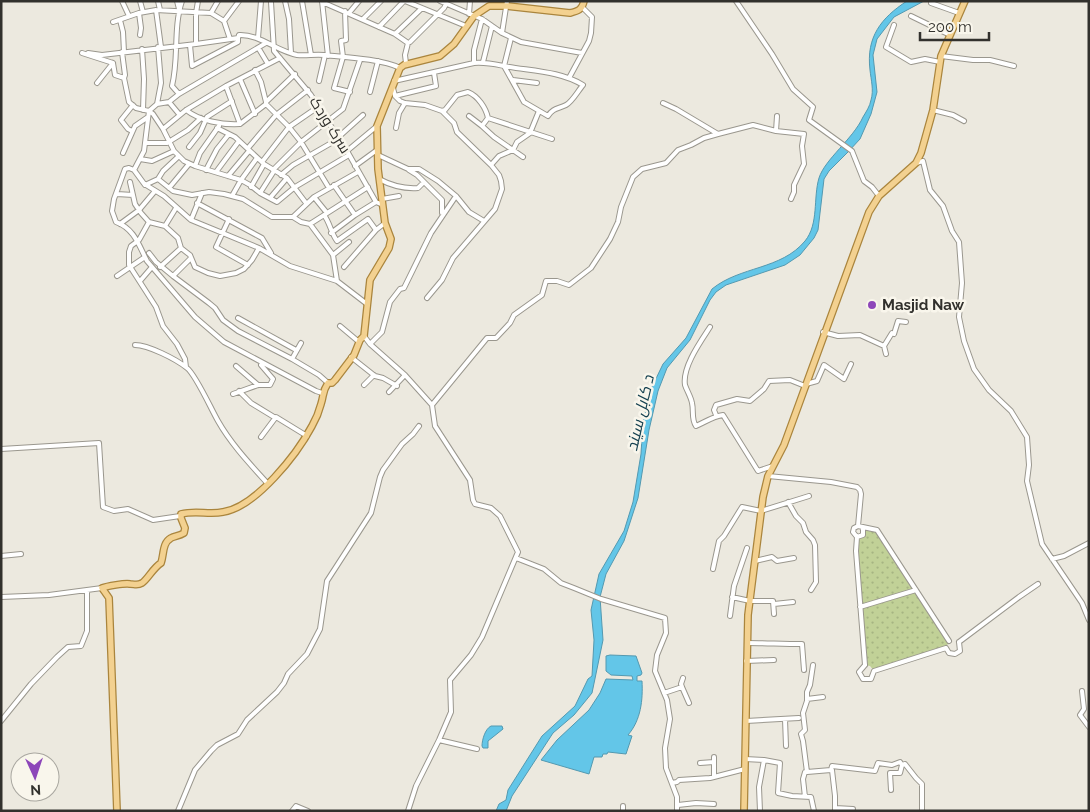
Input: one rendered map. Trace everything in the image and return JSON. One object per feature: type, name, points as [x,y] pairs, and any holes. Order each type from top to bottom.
[{"type":"main road","points":[[744,811],[746,661],[750,601],[761,511],[768,476],[784,445],[823,332],[868,212],[879,196],[916,163],[922,153],[933,110],[940,59],[962,2]]},
{"type":"main road","points":[[115,811],[106,594],[102,588],[108,585],[138,585],[142,583],[161,563],[162,553],[170,538],[184,533],[185,528],[180,516],[187,513],[229,510],[254,497],[268,484],[307,436],[318,415],[322,403],[322,393],[328,383],[335,380],[364,336],[370,280],[389,248],[391,239],[385,223],[383,206],[379,200],[377,126],[393,83],[402,67],[440,56],[454,44],[471,15],[488,4],[507,4],[570,13],[578,11],[583,4]]},
{"type":"street","points":[[122,1],[129,16]]},
{"type":"street","points":[[140,1],[142,28],[140,35]]},
{"type":"street","points":[[157,104],[161,84],[158,1]]},
{"type":"street","points":[[177,1],[179,10]]},
{"type":"street","points":[[178,94],[172,86],[176,68],[179,10],[182,1]]},
{"type":"street","points":[[196,44],[198,1]]},
{"type":"street","points":[[211,13],[218,1]]},
{"type":"street","points":[[224,20],[239,1]]},
{"type":"street","points":[[258,38],[261,1]]},
{"type":"street","points":[[285,1],[289,19],[291,53]]},
{"type":"street","points":[[302,1],[311,55]]},
{"type":"street","points":[[334,6],[339,1]]},
{"type":"street","points":[[350,92],[334,88],[343,57],[341,40],[346,40],[347,12],[359,1]]},
{"type":"street","points":[[363,19],[381,1]]},
{"type":"street","points":[[378,27],[405,1],[466,26]]},
{"type":"street","points":[[440,1],[452,4],[510,38],[521,42],[582,53]]},
{"type":"street","points":[[470,1],[471,15]]},
{"type":"street","points":[[736,1],[793,89],[813,107],[809,120],[852,151],[864,181],[879,196]]},
{"type":"street","points":[[271,2],[273,46]]},
{"type":"street","points":[[319,81],[326,55],[322,2],[395,34],[408,43]]},
{"type":"street","points":[[931,3],[958,13]]},
{"type":"street","points":[[113,63],[82,53],[102,55],[190,45],[238,38],[239,35],[249,35],[291,53],[378,61],[402,67],[406,63],[405,55],[408,43],[446,4]]},
{"type":"street","points":[[502,33],[507,4]]},
{"type":"street","points":[[569,78],[591,33],[592,17],[583,4]]},
{"type":"street","points":[[395,34],[422,8]]},
{"type":"street","points":[[113,22],[129,16],[158,10],[211,13],[224,20],[230,39]]},
{"type":"street","points":[[911,16],[950,36]]},
{"type":"street","points":[[120,20],[123,32],[124,78],[126,96],[129,102],[136,108],[149,111],[163,129],[174,151],[189,164],[241,180],[260,194],[277,202],[295,187],[348,153],[377,126]]},
{"type":"street","points":[[474,63],[474,50],[482,20]]},
{"type":"street","points":[[894,25],[886,47],[911,62],[940,59],[990,60],[1014,66]]},
{"type":"street","points":[[483,62],[492,26]]},
{"type":"street","points":[[190,45],[192,66],[238,42],[238,38]]},
{"type":"street","points":[[427,298],[442,280],[453,258],[495,209],[502,189],[502,181],[491,165],[467,144],[457,132],[454,124],[442,111],[425,105],[405,103],[395,96],[393,83],[483,62],[504,66],[539,71],[569,78],[583,85],[567,105],[558,107],[548,116],[524,102],[504,66],[510,38]]},
{"type":"street","points":[[134,170],[144,151],[149,111],[157,104],[169,102],[178,94],[259,49],[266,43]]},
{"type":"street","name":"سرک وردک","points":[[273,46],[274,51],[308,90],[358,172],[379,200]]},
{"type":"street","points":[[142,49],[144,79],[143,110]]},
{"type":"street","points":[[259,49],[268,64]]},
{"type":"street","points":[[163,129],[179,114],[226,86],[280,58]]},
{"type":"street","points":[[260,194],[274,171],[301,142],[343,109],[360,60]]},
{"type":"street","points":[[370,92],[378,61]]},
{"type":"street","points":[[113,63],[115,75],[124,78]]},
{"type":"street","points":[[97,83],[113,63]]},
{"type":"street","points":[[255,70],[261,82],[266,103],[301,142],[329,188]]},
{"type":"street","points":[[395,96],[436,86],[434,73]]},
{"type":"street","points":[[186,110],[192,115],[207,120],[240,124],[255,114],[295,74]]},
{"type":"street","points":[[240,79],[255,114]]},
{"type":"street","points":[[513,80],[536,83]]},
{"type":"street","points":[[226,86],[240,124]]},
{"type":"street","points":[[228,176],[276,115],[308,90]]},
{"type":"street","points":[[442,111],[445,110],[456,94],[468,92],[477,98],[485,109],[488,118]]},
{"type":"street","points":[[189,147],[208,117],[232,101]]},
{"type":"street","points":[[169,102],[179,114]]},
{"type":"street","points":[[396,128],[399,113],[405,103]]},
{"type":"street","points":[[663,103],[718,134]]},
{"type":"street","points":[[132,131],[121,120],[133,105]]},
{"type":"street","points":[[251,186],[263,163],[289,127],[318,107]]},
{"type":"street","points":[[491,165],[499,156],[513,150],[517,142],[530,133],[540,110]]},
{"type":"street","points":[[933,110],[953,115],[964,121]]},
{"type":"street","points":[[281,175],[293,165],[333,142],[363,115]]},
{"type":"street","points":[[469,116],[494,137],[523,157]]},
{"type":"street","points":[[776,130],[777,116]]},
{"type":"street","points":[[123,153],[135,126],[148,117]]},
{"type":"street","points":[[145,143],[170,142],[188,130],[201,118]]},
{"type":"street","points":[[488,118],[552,139]]},
{"type":"street","points":[[482,126],[488,118]]},
{"type":"street","points":[[195,166],[200,153],[221,122]]},
{"type":"street","points":[[432,405],[487,338],[499,336],[514,315],[542,295],[546,281],[558,281],[569,285],[590,268],[616,226],[621,207],[633,177],[646,168],[666,163],[678,150],[704,138],[753,125],[804,134],[802,146],[804,164],[794,185],[791,200]]},
{"type":"street","points":[[218,128],[240,141],[263,163],[287,178],[306,203]]},
{"type":"street","points":[[206,170],[217,149],[229,134]]},
{"type":"street","points":[[216,172],[240,141]]},
{"type":"street","points":[[140,159],[152,161],[174,151]]},
{"type":"street","points":[[355,166],[378,152],[408,169],[424,182],[442,200],[442,215]]},
{"type":"street","points":[[146,185],[158,179],[163,171],[179,156]]},
{"type":"street","points":[[232,196],[257,158]]},
{"type":"street","points":[[916,163],[923,161],[930,190],[943,206],[952,231],[959,242],[962,283],[959,317],[964,341],[974,369],[989,390],[1011,411],[1027,437],[1029,465],[1027,481],[1042,541],[1052,559],[1082,602],[1089,620]]},
{"type":"street","points":[[169,188],[189,164]]},
{"type":"street","points":[[322,393],[228,345],[206,328],[152,267],[145,257],[139,240],[116,222],[112,211],[114,199],[118,194],[126,169],[134,170],[138,178],[146,185],[164,196],[192,220],[272,254],[290,266],[336,281],[367,304]]},
{"type":"street","points":[[408,169],[419,169],[438,181],[456,196],[469,212],[484,221]]},
{"type":"street","points":[[293,217],[314,197],[358,172]]},
{"type":"street","points":[[270,198],[287,178]]},
{"type":"street","points":[[158,179],[169,188],[182,194],[209,192],[232,196],[243,199],[272,217],[293,217],[301,222],[310,224],[333,255],[336,281]]},
{"type":"street","points":[[379,179],[401,188],[418,188],[424,182]]},
{"type":"street","points":[[130,182],[135,204],[139,210],[150,222],[165,226],[178,238],[181,248],[190,255],[196,267],[200,270],[220,276],[236,273],[248,265],[259,248]]},
{"type":"street","points":[[334,185],[355,215]]},
{"type":"street","points":[[310,224],[368,187]]},
{"type":"street","points":[[120,224],[139,210],[155,191]]},
{"type":"street","points":[[192,220],[202,193]]},
{"type":"street","points":[[118,194],[133,196]]},
{"type":"street","points":[[331,233],[379,200],[399,196]]},
{"type":"street","points":[[370,344],[382,332],[390,302],[400,289],[404,288],[430,233],[456,196]]},
{"type":"street","points":[[314,197],[326,214],[331,227],[331,233],[337,242],[368,219],[376,230]]},
{"type":"street","points":[[197,204],[229,219],[262,238],[272,254]]},
{"type":"street","points":[[165,226],[176,208]]},
{"type":"street","points":[[229,219],[216,247],[248,265]]},
{"type":"street","points":[[150,222],[139,240],[131,246],[129,252],[130,268],[156,307],[163,326],[177,344],[185,359],[186,367],[218,422],[244,457],[268,484]]},
{"type":"street","points":[[344,267],[376,230],[385,223]]},
{"type":"street","points":[[333,255],[349,242]]},
{"type":"street","points":[[156,271],[181,248]]},
{"type":"street","points":[[149,253],[173,276],[209,302],[223,320],[238,331],[292,359],[319,375],[328,383]]},
{"type":"street","points":[[117,276],[145,257]]},
{"type":"street","points":[[173,276],[191,258]]},
{"type":"street","points":[[140,281],[152,267]]},
{"type":"street","points":[[238,318],[296,350]]},
{"type":"street","points":[[886,354],[884,346],[892,332],[894,334],[898,321],[906,322]]},
{"type":"street","points":[[340,326],[359,342]]},
{"type":"street","points":[[710,327],[686,370],[685,384],[692,404],[693,422],[696,426],[708,422],[716,415],[723,415],[758,471],[772,466]]},
{"type":"street","points":[[823,332],[838,336],[860,335],[884,346]]},
{"type":"street","points":[[364,336],[370,344],[405,375],[432,405],[434,426],[470,480],[472,500],[475,504],[491,508],[500,516],[518,550],[518,554],[482,637],[471,655],[450,680],[451,712],[416,786],[408,811]]},
{"type":"street","points":[[292,359],[301,343]]},
{"type":"street","points":[[135,345],[150,347],[186,367]]},
{"type":"street","points":[[351,357],[374,374],[397,386]]},
{"type":"street","points":[[233,394],[258,385],[270,385],[273,379],[261,365],[263,363]]},
{"type":"street","points":[[716,415],[714,410],[716,405],[737,399],[750,400],[769,381],[790,380],[806,385],[817,381],[824,365],[844,379],[851,364]]},
{"type":"street","points":[[236,366],[258,385]]},
{"type":"street","points":[[364,385],[374,374]]},
{"type":"street","points":[[389,392],[397,386],[405,375]]},
{"type":"street","points":[[239,392],[251,403],[307,436]]},
{"type":"street","points":[[260,437],[274,417]]},
{"type":"street","points":[[178,811],[195,770],[211,750],[238,734],[248,720],[284,683],[288,674],[308,654],[320,629],[327,581],[371,513],[383,470],[402,444],[419,426]]},
{"type":"street","points":[[1,449],[99,443],[103,507],[114,510],[128,510],[153,520],[180,516]]},
{"type":"street","points":[[768,476],[831,482],[857,487],[861,494],[858,526],[853,530],[857,537],[856,551],[864,665],[859,672],[862,679],[871,679],[874,671]]},
{"type":"street","points":[[713,569],[719,541],[741,508],[761,511],[809,496]]},
{"type":"street","points":[[788,502],[796,516],[803,522],[806,532],[815,545],[816,582],[811,590]]},
{"type":"street","points":[[858,526],[863,529],[877,530],[949,641]]},
{"type":"street","points":[[857,537],[863,535],[863,529]]},
{"type":"street","points":[[1052,559],[1064,556],[1089,543]]},
{"type":"street","points":[[730,616],[734,586],[748,548]]},
{"type":"street","points":[[1,556],[21,554]]},
{"type":"street","points":[[755,561],[772,557],[777,561],[794,558]]},
{"type":"street","points":[[516,558],[544,569],[560,583],[601,599],[663,617],[666,633],[657,655],[655,671],[664,693],[670,719],[665,748],[666,768],[672,783],[678,811]]},
{"type":"street","points":[[959,642],[1038,584]]},
{"type":"street","points":[[1,597],[50,595],[102,588]]},
{"type":"street","points":[[1,721],[31,684],[57,657],[68,647],[81,646],[87,630],[87,590]]},
{"type":"street","points":[[860,606],[916,590]]},
{"type":"street","points":[[732,597],[750,601],[772,601],[774,604],[793,602]]},
{"type":"street","points":[[774,604],[774,614]]},
{"type":"street","points":[[949,641],[959,642]]},
{"type":"street","points":[[874,671],[946,648],[949,641]]},
{"type":"street","points":[[946,648],[949,653],[955,654],[960,651],[959,642]]},
{"type":"street","points":[[747,643],[802,644],[804,670]]},
{"type":"street","points":[[746,661],[774,660]]},
{"type":"street","points":[[805,797],[804,779],[805,772],[807,772],[804,741],[801,734],[805,730],[803,713],[813,665]]},
{"type":"street","points":[[864,665],[870,666],[874,671]]},
{"type":"street","points":[[683,678],[681,684],[689,703]]},
{"type":"street","points":[[664,693],[682,687]]},
{"type":"street","points":[[1082,691],[1084,709],[1080,715],[1089,727]]},
{"type":"street","points":[[807,699],[822,697]]},
{"type":"street","points":[[746,721],[799,718]]},
{"type":"street","points":[[785,719],[786,746]]},
{"type":"street","points":[[439,740],[477,749]]},
{"type":"street","points":[[745,759],[764,760],[780,764],[778,793],[811,797],[814,811]]},
{"type":"street","points":[[700,763],[714,760],[714,777]]},
{"type":"street","points":[[760,811],[759,788],[764,760]]},
{"type":"street","points":[[853,809],[835,809],[832,766],[875,771],[878,763],[892,765],[900,762],[902,765],[905,764],[922,784],[922,810]]},
{"type":"street","points":[[891,790],[890,773],[900,773],[902,765]]},
{"type":"street","points":[[672,783],[679,780],[714,777],[745,769]]},
{"type":"street","points":[[807,772],[832,770]]},
{"type":"street","points":[[678,805],[714,804]]},
{"type":"street","points":[[292,811],[296,806],[308,811]]},
{"type":"street","points":[[623,806],[623,811]]},
{"type":"green space","points":[[863,529],[877,530],[949,641],[946,648],[874,671],[870,666],[865,665],[857,537],[861,537]]},
{"type":"water","points":[[907,1],[924,1],[894,17],[877,39],[873,55],[877,92],[871,114],[860,139],[829,171],[824,179],[818,230],[814,238],[800,255],[785,265],[726,285],[716,292],[690,340],[667,368],[658,391],[649,430],[638,498],[624,541],[606,574],[600,597],[603,640],[592,693],[574,715],[553,733],[512,796],[506,811],[496,811],[499,804],[506,800],[508,790],[542,736],[575,706],[588,679],[592,676],[594,640],[591,610],[599,574],[624,531],[633,502],[641,454],[643,421],[651,389],[663,364],[686,338],[712,289],[735,276],[784,258],[805,241],[814,219],[817,186],[822,171],[853,133],[870,104],[872,89],[869,58],[873,38],[890,14]]},
{"type":"water","points":[[606,656],[636,656],[642,673],[637,676],[637,681],[642,681],[640,710],[636,723],[628,735],[632,736],[626,754],[608,752],[603,754],[602,757],[594,757],[589,774],[541,760],[557,740],[589,710],[606,679],[633,680],[632,676],[611,675],[606,671]]},
{"type":"water","points":[[491,726],[502,726],[503,729],[488,741],[488,748],[483,748],[484,735]]},
{"type":"place","name":"Masjid Naw","points":[[872,305]]},
{"type":"water label","name":"د کابل سيند","points":[[640,413]]}]
